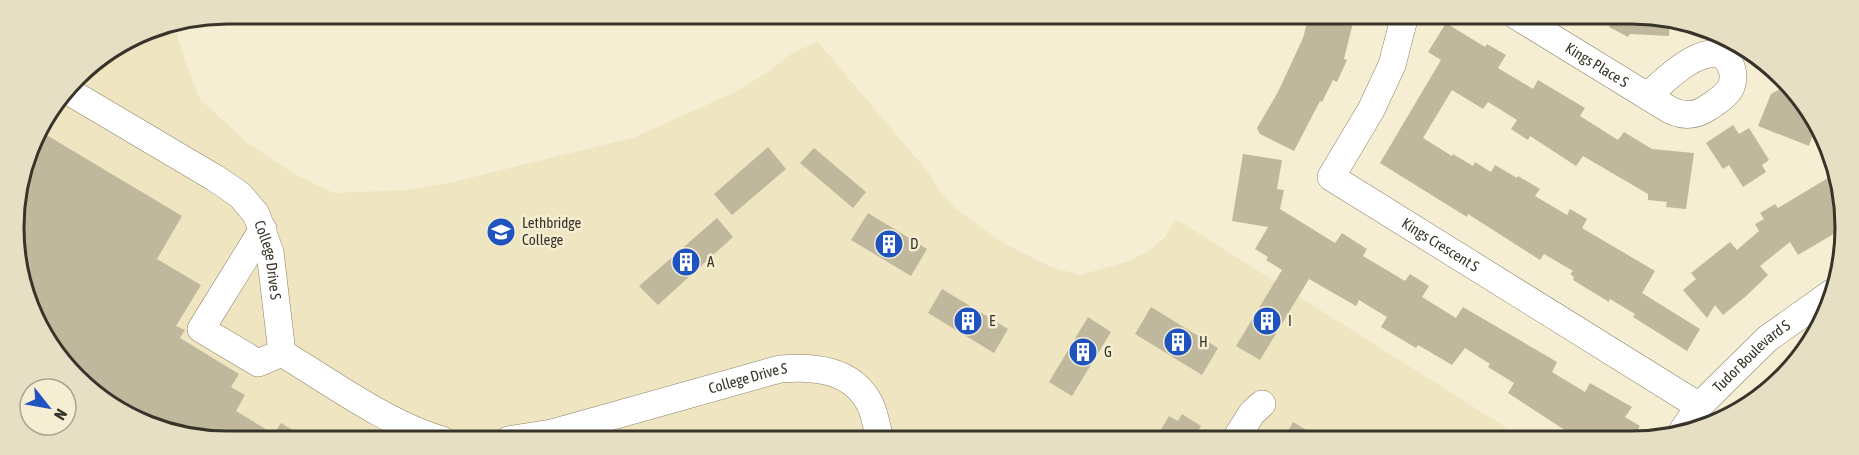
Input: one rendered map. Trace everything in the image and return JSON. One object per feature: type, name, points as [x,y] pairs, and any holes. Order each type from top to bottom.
[{"type":"street","name":"Kings Crescent S","points":[[1403,24],[1392,65],[1371,111],[1331,177],[1699,406]]},
{"type":"street","name":"Kings Place S","points":[[1530,24],[1648,96]]},
{"type":"street","name":"College Drive S","points":[[74,94],[240,195],[256,214],[270,252],[282,353]]},
{"type":"street","points":[[263,229],[201,329],[258,363],[282,353],[415,431]]},
{"type":"street","name":"Tudor Boulevard S","points":[[1688,422],[1699,406],[1767,339],[1821,301]]},
{"type":"street","name":"College Drive S","points":[[559,431],[780,369],[798,367],[818,368],[850,380],[862,392],[870,405],[877,431]]},
{"type":"street","points":[[1240,431],[1252,412],[1262,404]]},
{"type":"shaded area","name":"Lethbridge College","points":[[176,31],[200,99],[245,141],[294,174],[334,193],[406,190],[454,182],[635,137],[737,91],[768,72],[792,53],[818,42],[928,172],[939,190],[956,209],[1005,244],[1051,267],[1080,275],[1129,261],[1150,250],[1165,237],[1176,219],[1512,431],[228,431],[201,429],[162,420],[137,410],[114,397],[75,362],[58,341],[39,305],[28,267],[24,241],[24,214],[31,175],[39,150],[58,114],[93,75],[114,58],[137,45]]},
{"type":"building","points":[[1307,24],[1353,24],[1344,59],[1347,60],[1337,82],[1333,80],[1294,151],[1260,134],[1257,128],[1278,92],[1303,38]]},
{"type":"building","points":[[1445,24],[1448,24],[1485,47],[1487,44],[1506,55],[1498,68],[1533,89],[1538,80],[1585,108],[1580,116],[1618,140],[1624,132],[1652,149],[1694,153],[1686,209],[1666,207],[1667,202],[1648,200],[1648,194],[1583,156],[1576,166],[1530,136],[1528,140],[1511,129],[1517,120],[1488,102],[1483,109],[1452,90],[1423,138],[1473,166],[1475,162],[1491,172],[1495,165],[1517,178],[1518,176],[1540,189],[1535,196],[1567,215],[1570,209],[1587,219],[1582,228],[1655,271],[1642,293],[1700,329],[1687,351],[1633,317],[1635,314],[1610,299],[1609,302],[1573,280],[1574,277],[1570,274],[1573,271],[1544,254],[1540,260],[1468,214],[1467,217],[1380,163],[1441,60],[1428,52]]},
{"type":"building","points":[[1610,24],[1658,26],[1669,28],[1669,36],[1630,34],[1628,37],[1609,27]]},
{"type":"building","points":[[1780,89],[1801,114],[1813,135],[1809,146],[1758,126],[1771,94]]},
{"type":"building","points":[[1733,125],[1739,134],[1749,128],[1769,160],[1762,165],[1766,172],[1743,187],[1729,165],[1723,169],[1706,143]]},
{"type":"building","points":[[46,135],[182,216],[157,259],[201,285],[176,326],[185,330],[180,338],[239,374],[231,387],[245,395],[236,411],[269,431],[228,431],[188,427],[137,410],[114,397],[93,380],[58,341],[39,305],[28,267],[24,241],[24,214],[28,188],[39,150]]},
{"type":"building","points":[[768,147],[786,169],[732,215],[714,194]]},
{"type":"building","points":[[814,148],[866,192],[853,208],[800,163]]},
{"type":"building","points":[[1243,154],[1282,160],[1277,189],[1284,190],[1280,209],[1335,243],[1342,233],[1367,249],[1363,256],[1405,281],[1410,274],[1429,286],[1422,297],[1456,318],[1463,307],[1557,362],[1552,372],[1585,392],[1590,383],[1632,407],[1625,417],[1640,426],[1637,431],[1631,431],[1566,431],[1508,393],[1514,383],[1488,367],[1490,364],[1465,348],[1452,365],[1418,345],[1416,348],[1381,327],[1387,317],[1359,300],[1356,306],[1309,279],[1260,360],[1236,346],[1282,270],[1266,260],[1268,257],[1255,249],[1268,227],[1232,221]]},
{"type":"building","points":[[1829,178],[1835,214],[1835,233],[1798,255],[1790,242],[1760,266],[1768,275],[1745,297],[1723,315],[1715,305],[1707,318],[1683,290],[1696,279],[1691,273],[1730,242],[1737,250],[1759,231],[1755,224],[1764,219],[1760,213],[1775,204],[1778,208]]},
{"type":"building","name":"D","points":[[868,213],[927,249],[911,276],[851,240]]},
{"type":"building","name":"A","points":[[717,218],[733,237],[658,305],[639,286]]},
{"type":"building","name":"E","points":[[942,289],[1008,329],[994,353],[928,313]]},
{"type":"building","name":"H","points":[[1151,307],[1218,348],[1202,375],[1135,334]]},
{"type":"building","name":"G","points":[[1088,317],[1111,332],[1072,396],[1049,382]]},
{"type":"building","points":[[1182,414],[1201,426],[1198,431],[1160,431],[1169,416],[1178,421]]},
{"type":"building","points":[[1293,422],[1308,431],[1288,431]]},
{"type":"building","points":[[281,423],[294,431],[276,431]]},
{"type":"place","name":"Lethbridge College","points":[[501,232]]},
{"type":"place","name":"D","points":[[889,244]]},
{"type":"place","name":"A","points":[[686,262]]},
{"type":"place","name":"E","points":[[968,321]]},
{"type":"place","name":"I","points":[[1267,321]]},
{"type":"place","name":"H","points":[[1178,342]]},
{"type":"place","name":"G","points":[[1083,352]]}]
